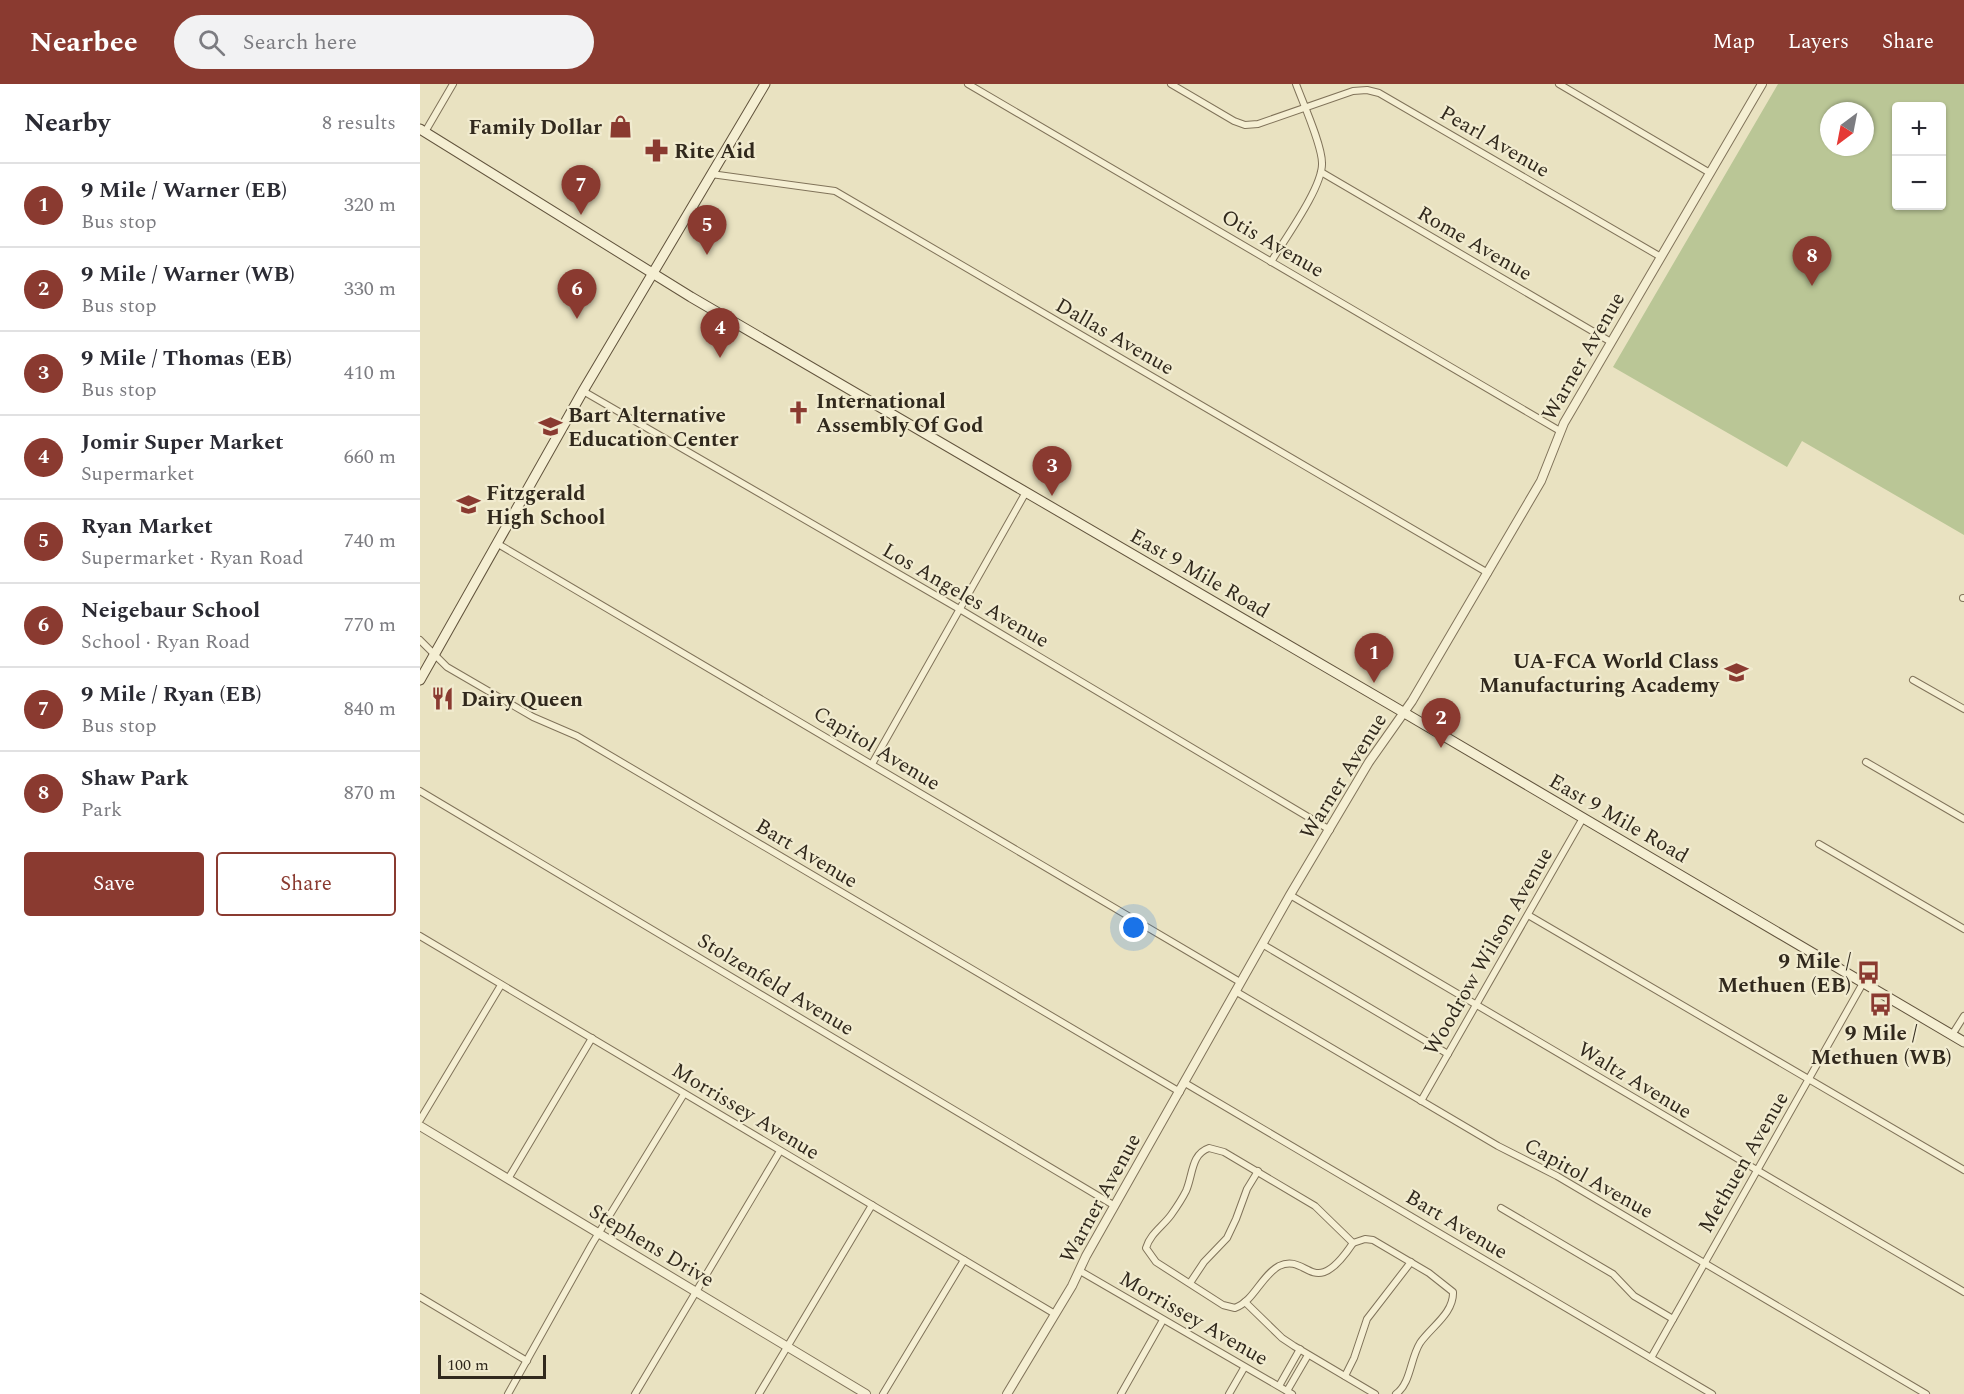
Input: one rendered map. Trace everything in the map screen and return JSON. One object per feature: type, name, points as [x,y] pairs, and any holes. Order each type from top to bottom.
[{"type":"main road","points":[[420,680],[583,391],[765,84]]},
{"type":"main road","name":"East 9 Mile Road","points":[[423,131],[652,273],[1964,1042]]},
{"type":"street","points":[[423,131],[453,84]]},
{"type":"street","name":"Otis Avenue","points":[[968,84],[1560,431]]},
{"type":"street","points":[[1171,84],[1234,121],[1245,125],[1265,122],[1305,108]]},
{"type":"street","points":[[1271,262],[1318,183],[1321,172],[1320,151],[1296,84]]},
{"type":"street","points":[[1559,84],[1710,173]]},
{"type":"street","name":"Warner Avenue","points":[[1007,1394],[1080,1271],[1290,895],[1373,755],[1404,712],[1541,481],[1560,431],[1760,84]]},
{"type":"street","name":"Pearl Avenue","points":[[1305,108],[1353,91],[1367,90],[1380,93],[1661,257]]},
{"type":"street","name":"Rome Avenue","points":[[1321,172],[1611,342]]},
{"type":"street","name":"Dallas Avenue","points":[[710,174],[835,191],[1488,573]]},
{"type":"street","name":"Los Angeles Avenue","points":[[583,391],[961,610],[1330,830]]},
{"type":"street","points":[[872,764],[1026,492]]},
{"type":"street","name":"Capitol Avenue","points":[[498,544],[1240,982]]},
{"type":"street","name":"Bart Avenue","points":[[420,640],[447,667],[516,707],[577,736],[1180,1092]]},
{"type":"street","points":[[1914,680],[1964,709]]},
{"type":"street","points":[[1866,762],[1964,819]]},
{"type":"street","name":"Stolzenfeld Avenue","points":[[420,791],[1115,1206]]},
{"type":"street","name":"Woodrow Wilson Avenue","points":[[1421,1101],[1583,818]]},
{"type":"street","points":[[1819,844],[1964,929]]},
{"type":"street","name":"Waltz Avenue","points":[[1290,895],[1964,1292]]},
{"type":"street","points":[[1528,915],[1964,1170]]},
{"type":"street","name":"Morrissey Avenue","points":[[420,936],[1055,1314]]},
{"type":"street","points":[[1262,944],[1448,1054]]},
{"type":"street","name":"Methuen Avenue","points":[[1651,1358],[1863,983]]},
{"type":"street","points":[[420,1120],[501,985]]},
{"type":"street","name":"Capitol Avenue","points":[[1235,991],[1498,1146],[1550,1172],[1926,1394]]},
{"type":"street","points":[[1952,1035],[1964,1016]]},
{"type":"street","points":[[508,1179],[592,1038]]},
{"type":"street","name":"Bart Avenue","points":[[1185,1083],[1713,1394]]},
{"type":"street","points":[[508,1394],[598,1233],[684,1094]]},
{"type":"street","name":"Stephens Drive","points":[[420,1126],[866,1394]]},
{"type":"street","points":[[1353,1243],[1315,1206],[1224,1152],[1209,1148],[1202,1150],[1194,1163],[1185,1192],[1170,1216],[1149,1239],[1146,1248],[1156,1262],[1234,1308],[1245,1302],[1275,1269],[1289,1263],[1313,1273],[1330,1271],[1353,1243],[1365,1239],[1373,1240],[1411,1262],[1453,1292],[1453,1300],[1450,1308],[1420,1344],[1414,1354],[1405,1383],[1396,1394]]},
{"type":"street","points":[[635,1394],[780,1151]]},
{"type":"street","points":[[1190,1283],[1198,1269],[1227,1238],[1243,1197],[1258,1171]]},
{"type":"street","points":[[759,1394],[872,1205]]},
{"type":"street","points":[[1501,1208],[1613,1274],[1634,1296],[1673,1319]]},
{"type":"street","points":[[883,1394],[964,1260]]},
{"type":"street","points":[[1345,1376],[1354,1358],[1367,1319],[1411,1262]]},
{"type":"street","name":"Morrissey Avenue","points":[[1080,1271],[1289,1393]]},
{"type":"street","points":[[420,1298],[526,1361]]},
{"type":"street","points":[[1245,1302],[1282,1338],[1375,1394]]},
{"type":"street","points":[[1121,1394],[1163,1320]]},
{"type":"street","points":[[1279,1386],[1300,1349]]},
{"type":"street","points":[[1289,1393],[1308,1355]]},
{"type":"street","points":[[1229,1394],[1244,1368]]},
{"type":"green space","points":[[1778,84],[1964,84],[1964,535],[1802,441],[1787,467],[1613,367]]},
{"type":"place","name":"Family Dollar","points":[[620,127]]},
{"type":"place","name":"Rite Aid","points":[[656,151]]},
{"type":"place","name":"9 Mile / Ryan (EB)","points":[[581,215]]},
{"type":"place","name":"Ryan Market","points":[[707,255]]},
{"type":"place","name":"Shaw Park","points":[[1812,286]]},
{"type":"place","name":"Neigebaur School","points":[[577,319]]},
{"type":"place","name":"Jomir Super Market","points":[[720,358]]},
{"type":"place","name":"International Assembly Of God","points":[[798,413]]},
{"type":"place","name":"Bart Alternative Education Center","points":[[550,427]]},
{"type":"place","name":"9 Mile / Thomas (EB)","points":[[1052,496]]},
{"type":"place","name":"Fitzgerald High School","points":[[468,505]]},
{"type":"place","name":"UA-FCA World Class Manufacturing Academy","points":[[1737,673]]},
{"type":"place","name":"9 Mile / Warner (EB)","points":[[1374,683]]},
{"type":"place","name":"Dairy Queen","points":[[443,699]]},
{"type":"place","name":"9 Mile / Warner (WB)","points":[[1441,748]]},
{"type":"place","name":"9 Mile / Methuen (EB)","points":[[1869,973]]},
{"type":"place","name":"9 Mile / Methuen (WB)","points":[[1881,1005]]}]
